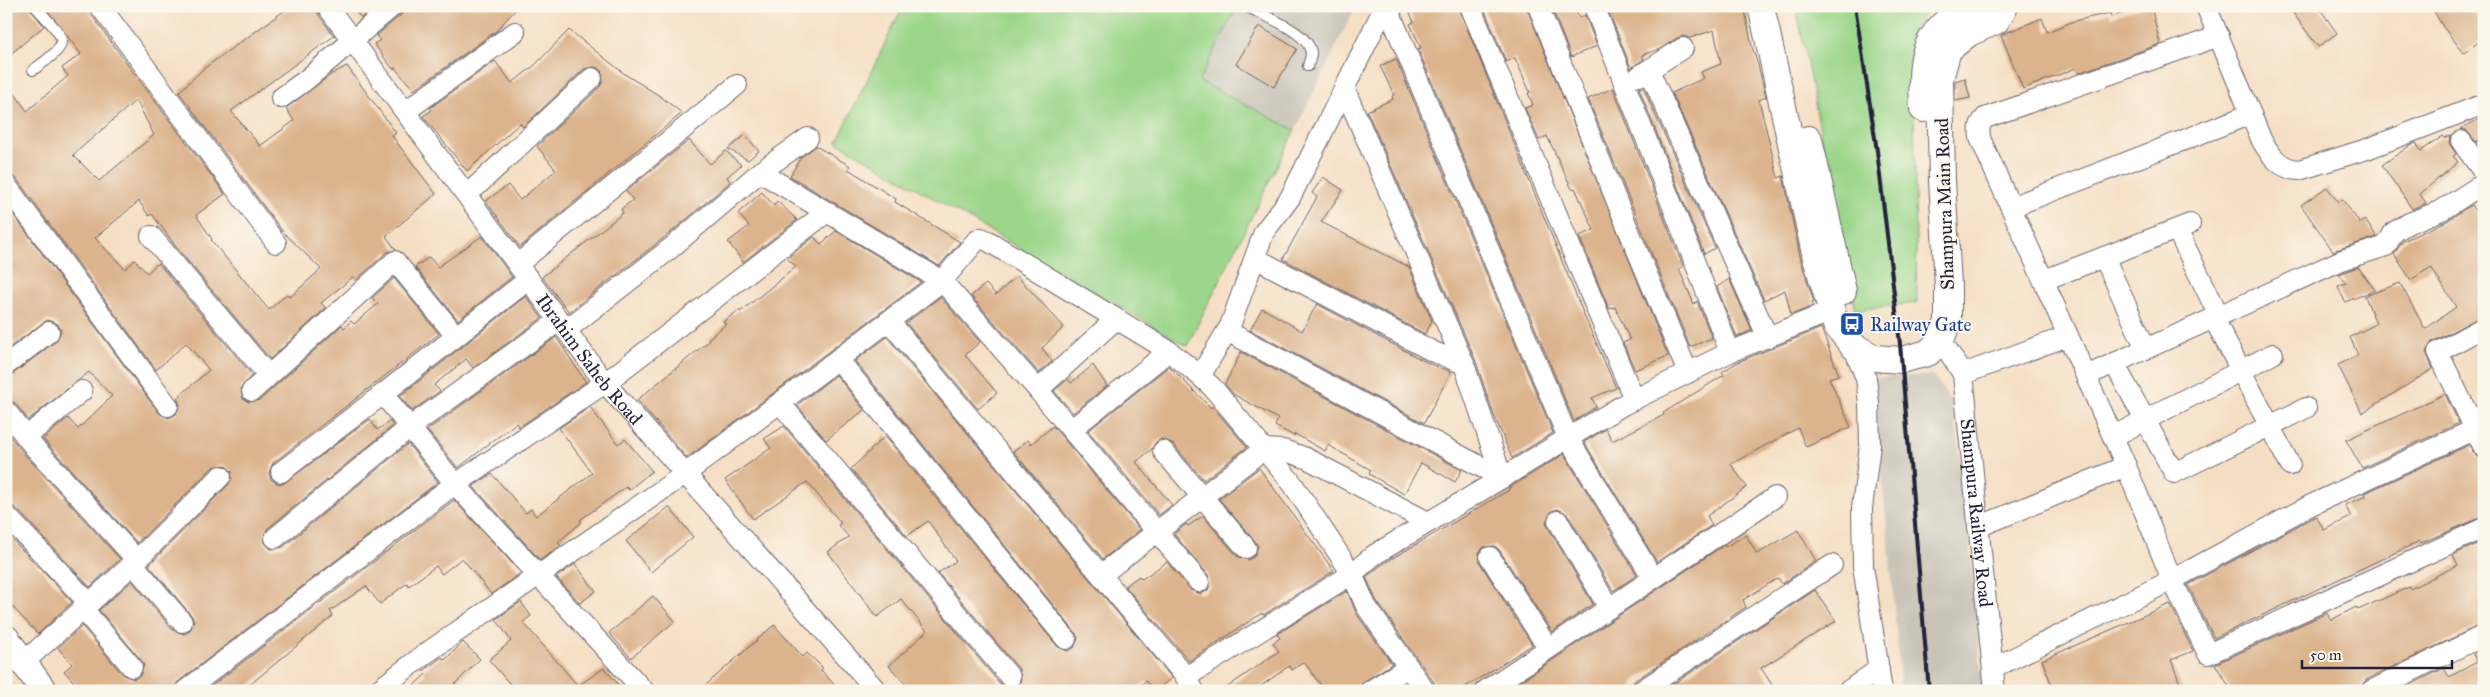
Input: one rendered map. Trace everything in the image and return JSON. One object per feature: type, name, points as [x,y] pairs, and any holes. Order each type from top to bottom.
[{"type":"street","points":[[100,6],[276,243]]},
{"type":"street","name":"Ibrahim Saheb Road","points":[[327,6],[605,382],[877,691]]},
{"type":"street","points":[[281,98],[354,40],[393,6]]},
{"type":"street","points":[[1200,376],[1227,331],[1264,232],[1290,198],[1386,6]]},
{"type":"street","points":[[1386,6],[1568,438],[1653,578]]},
{"type":"street","points":[[1470,6],[1634,399]]},
{"type":"street","points":[[1538,6],[1688,373]]},
{"type":"street","points":[[1594,6],[1730,352]]},
{"type":"street","points":[[1761,6],[1816,258],[1836,325],[1853,346],[1866,378],[1869,403],[1870,445],[1862,508],[1863,566],[1882,691]]},
{"type":"street","name":"Shampura Main Road","points":[[1779,6],[1844,296],[1852,324],[1867,338],[1900,344],[1922,338],[1932,327],[1922,69],[1926,47],[1948,19],[1980,6]]},
{"type":"street","name":"Shampura Main Road","points":[[1942,340],[1948,322],[1948,285],[1942,180],[1940,79],[1948,50],[1969,33],[1996,21],[2005,6]]},
{"type":"street","points":[[2206,6],[2262,141],[2280,165],[2290,170],[2299,170],[2367,149],[2484,104]]},
{"type":"street","points":[[406,111],[515,32]]},
{"type":"street","points":[[2219,36],[1985,118],[1980,123],[1980,138],[2114,436],[2172,580],[2208,654],[2484,528]]},
{"type":"street","points":[[1625,86],[1683,48]]},
{"type":"street","points":[[1649,70],[1768,338]]},
{"type":"street","points":[[467,195],[592,78]]},
{"type":"street","points":[[281,472],[456,336],[524,272],[736,85]]},
{"type":"street","points":[[1345,90],[1464,364],[1502,478]]},
{"type":"street","points":[[2011,207],[2251,114]]},
{"type":"street","points":[[275,538],[410,427],[563,325],[671,248],[760,172],[808,138]]},
{"type":"street","points":[[2460,141],[2484,173]]},
{"type":"street","points":[[760,172],[942,281],[1072,429],[1200,582]]},
{"type":"street","points":[[2086,376],[2342,260],[2386,246],[2394,232],[2408,223],[2442,210],[2484,183]]},
{"type":"street","points":[[6,184],[168,406]]},
{"type":"street","points":[[185,691],[456,485],[605,382],[828,212]]},
{"type":"street","points":[[2044,280],[2104,257],[2186,231],[2216,318],[2241,372],[2290,465]]},
{"type":"street","points":[[151,236],[268,375]]},
{"type":"street","points":[[377,691],[425,654],[541,576],[685,474],[838,360],[942,281],[980,238],[1169,351],[1213,388],[1292,482],[1352,574],[1366,606],[1425,691]]},
{"type":"street","points":[[2104,257],[2146,348]]},
{"type":"street","points":[[1255,258],[1434,352],[1464,364]]},
{"type":"street","points":[[252,391],[395,261],[456,336]]},
{"type":"street","points":[[889,321],[1190,684],[1352,574],[1374,556],[1634,399],[1730,352],[1768,338],[1832,310]]},
{"type":"street","points":[[1038,390],[1116,318]]},
{"type":"street","points":[[2484,327],[2438,352],[2479,428],[2484,448]]},
{"type":"street","points":[[1227,331],[1502,478]]},
{"type":"street","points":[[6,365],[49,332]]},
{"type":"street","points":[[1963,374],[2068,336]]},
{"type":"street","points":[[1853,346],[1875,358],[1901,360],[1928,353],[1942,340]]},
{"type":"street","name":"Shampura Railway Road","points":[[1942,340],[1963,374],[1995,691]]},
{"type":"street","points":[[1072,429],[1169,351]]},
{"type":"street","points":[[2114,436],[2273,354]]},
{"type":"street","points":[[838,360],[1066,639]]},
{"type":"street","points":[[2114,363],[2178,480],[2268,425],[2306,408]]},
{"type":"street","points":[[26,437],[82,391]]},
{"type":"street","points":[[383,394],[456,485],[644,691]]},
{"type":"street","points":[[780,403],[1010,677]]},
{"type":"street","points":[[6,411],[26,437],[134,562],[182,622]]},
{"type":"street","points":[[1993,668],[2172,580],[2311,505],[2479,428]]},
{"type":"street","points":[[1101,575],[1264,449],[1283,450],[1306,458],[1428,522]]},
{"type":"street","points":[[1164,451],[1246,548]]},
{"type":"street","points":[[1978,527],[2126,466]]},
{"type":"street","points":[[24,662],[134,562],[221,476]]},
{"type":"street","points":[[1485,691],[1775,497]]},
{"type":"street","points":[[6,515],[86,606],[132,667]]},
{"type":"street","points":[[1558,521],[1609,608]]},
{"type":"street","points":[[1490,557],[1548,648]]},
{"type":"street","points":[[1641,691],[1832,565]]},
{"type":"street","points":[[2371,691],[2484,635]]},
{"type":"street","points":[[6,638],[44,691]]},
{"type":"street","points":[[1370,691],[1408,668]]},
{"type":"street","points":[[1848,691],[1879,669]]},
{"type":"lane","points":[[33,70],[56,55],[61,46],[60,36],[35,6]]},
{"type":"lane","points":[[1246,6],[1295,31],[1309,44],[1311,54],[1308,66]]},
{"type":"shaded area","points":[[1237,6],[1356,6],[1295,130],[1198,81]]},
{"type":"shaded area","points":[[1933,375],[1954,406],[1970,545],[1983,691],[1901,691],[1872,378]]},
{"type":"green space","points":[[903,6],[1237,6],[1199,81],[1295,130],[1187,346],[837,142]]},
{"type":"green space","points":[[1796,6],[1932,6],[1909,35],[1914,121],[1917,303],[1855,310]]},
{"type":"building","points":[[6,6],[28,6],[44,26],[6,58]]},
{"type":"building","points":[[44,6],[88,6],[90,13],[225,194],[196,215],[211,240],[269,310],[287,294],[290,297],[321,269],[283,232],[179,92],[203,69],[291,6],[312,6],[334,36],[231,111],[260,146],[294,121],[286,108],[332,74],[347,66],[396,133],[392,136],[436,194],[386,236],[396,250],[387,252],[356,280],[353,277],[321,303],[326,308],[270,359],[176,247],[152,214],[149,216],[139,201],[95,238],[125,269],[135,260],[147,273],[158,263],[252,375],[241,388],[243,399],[249,402],[260,400],[342,325],[344,328],[351,321],[354,324],[378,304],[372,298],[394,278],[439,334],[273,463],[269,473],[271,479],[283,484],[370,419],[377,430],[390,421],[393,426],[267,529],[263,540],[271,549],[283,547],[408,444],[438,482],[178,682],[173,691],[82,691],[64,671],[72,664],[58,648],[82,626],[123,675],[134,679],[140,676],[144,665],[141,660],[99,610],[132,581],[173,630],[184,634],[190,631],[194,620],[191,615],[149,565],[229,484],[232,472],[225,465],[213,467],[137,543],[43,439],[68,418],[78,429],[112,396],[89,372],[28,420],[15,403],[6,399],[6,377],[13,374],[56,341],[61,331],[58,324],[47,320],[6,350],[6,260],[13,254],[6,245],[7,206],[159,413],[169,418],[175,415],[180,405],[177,398],[209,370],[186,343],[156,370],[16,178],[6,173],[6,81],[27,111],[68,76],[62,68],[81,54]],"holes":[[[136,100],[154,135],[99,181],[73,155]]]},
{"type":"building","points":[[351,6],[374,6],[361,18]]},
{"type":"building","points":[[405,6],[519,6],[496,31],[414,90],[395,68],[393,69],[374,44],[380,40],[376,36],[401,15]]},
{"type":"building","points":[[1407,6],[1458,6],[1586,320],[1616,388],[1592,398],[1596,407],[1574,421],[1418,49],[1421,48],[1410,24],[1414,22]]},
{"type":"building","points":[[1483,6],[1526,6],[1668,356],[1635,370],[1623,343],[1630,340],[1615,307],[1609,309],[1579,236],[1594,230],[1575,188],[1572,189],[1547,136],[1539,140],[1525,108],[1533,105],[1528,93],[1530,92],[1515,58],[1506,62]]},
{"type":"building","points":[[1551,6],[1574,6],[1579,18],[1585,15],[1597,46],[1571,57]]},
{"type":"building","points":[[1744,6],[1752,47],[1766,97],[1759,100],[1778,178],[1783,176],[1801,261],[1814,302],[1812,303],[1813,306],[1791,315],[1785,290],[1764,300],[1672,93],[1704,78],[1701,72],[1721,64],[1714,30],[1690,38],[1683,36],[1677,38],[1660,49],[1642,55],[1644,59],[1631,68],[1607,7]]},
{"type":"building","points":[[2151,6],[2160,44],[2078,73],[2076,68],[2023,89],[2001,35],[2042,18],[2047,32],[2074,21],[2110,13],[2111,17]]},
{"type":"building","points":[[2288,6],[2318,6],[2337,33],[2318,47]]},
{"type":"building","points":[[2431,6],[2484,6],[2484,38],[2464,53],[2443,27]]},
{"type":"building","points":[[1259,26],[1297,49],[1274,87],[1236,64]]},
{"type":"building","points":[[569,30],[626,75],[660,96],[682,113],[520,247],[486,201],[508,185],[520,200],[556,170],[537,146],[600,87],[603,81],[601,70],[595,67],[584,69],[523,127],[520,123],[467,171],[423,116],[432,110],[430,108],[495,61],[512,83],[535,65]]},
{"type":"building","points":[[1396,59],[1553,433],[1512,458],[1493,413],[1475,359],[1367,111],[1393,99],[1392,96],[1394,95],[1380,66]]},
{"type":"building","points":[[1965,78],[1970,98],[1955,101],[1955,81]]},
{"type":"building","points":[[1643,87],[1715,248],[1704,254],[1639,88]]},
{"type":"building","points":[[1613,88],[1683,266],[1679,269],[1694,304],[1697,301],[1712,338],[1690,347],[1588,99]]},
{"type":"building","points":[[2484,117],[2484,137],[2476,142],[2466,130],[2460,129]]},
{"type":"building","points":[[745,135],[759,151],[748,160],[728,149]]},
{"type":"building","points":[[2451,135],[2449,143],[2456,154],[2453,156],[2458,162],[2420,194],[2426,203],[2412,209],[2382,165],[2412,144],[2416,143],[2421,151],[2443,136],[2445,138]]},
{"type":"building","points":[[689,140],[710,164],[726,151],[741,165],[727,177],[730,182],[670,233],[569,312],[542,277],[623,213],[621,209],[633,200],[626,191]]},
{"type":"building","points":[[816,146],[850,166],[848,169],[896,199],[895,202],[960,242],[939,266],[790,176],[801,157]]},
{"type":"building","points":[[1323,177],[1343,190],[1321,222],[1409,267],[1432,321],[1425,334],[1283,259],[1317,197],[1312,193]]},
{"type":"building","points":[[2327,187],[2338,202],[2342,199],[2360,223],[2365,220],[2377,237],[2333,251],[2301,205]]},
{"type":"building","points":[[762,192],[774,206],[777,201],[797,220],[743,262],[728,242],[749,226],[738,213]]},
{"type":"building","points":[[2471,205],[2484,223],[2484,315],[2432,342],[2426,352],[2433,369],[2362,413],[2338,365],[2358,355],[2350,337],[2376,324],[2365,296],[2400,283],[2425,329],[2456,307],[2431,267],[2411,280],[2394,254],[2403,241],[2447,221]]},
{"type":"building","points":[[836,231],[921,282],[687,458],[637,400],[709,341],[708,339],[726,324],[723,322],[739,310],[740,312],[796,267],[787,258],[814,237],[821,244]]},
{"type":"building","points":[[482,236],[512,277],[458,320],[415,267],[429,257],[438,267]]},
{"type":"building","points":[[2358,267],[2375,290],[2345,302],[2338,286],[2346,283],[2339,274]]},
{"type":"building","points":[[1017,276],[1064,327],[1042,348],[1052,361],[1039,373],[971,296],[986,284],[996,295]]},
{"type":"building","points":[[1729,279],[1752,330],[1737,337],[1717,287]]},
{"type":"building","points":[[526,296],[542,318],[473,368],[466,359],[434,385],[440,391],[412,411],[400,396]]},
{"type":"building","points":[[940,297],[980,342],[965,355],[997,393],[978,409],[906,323]]},
{"type":"building","points":[[1317,304],[1428,363],[1451,372],[1424,423],[1250,330],[1262,308],[1302,331]]},
{"type":"building","points":[[1821,328],[1839,375],[1829,378],[1851,427],[1806,447],[1798,428],[1731,464],[1747,487],[1707,516],[1712,525],[1657,562],[1584,442],[1606,429],[1612,441],[1664,415],[1663,413],[1724,375],[1722,372],[1738,362]]},
{"type":"building","points":[[556,337],[586,382],[519,427],[516,423],[458,468],[427,430]]},
{"type":"building","points":[[887,337],[1172,678],[1155,691],[1146,681],[1133,691],[912,691],[889,666],[927,631],[901,599],[877,617],[828,552],[849,537],[838,525],[841,523],[807,482],[753,519],[725,480],[771,448],[764,439],[784,426],[1001,685],[1006,688],[1017,686],[1021,681],[1019,669],[938,573],[956,561],[928,521],[907,536],[851,469],[885,436],[1057,646],[1067,651],[1074,648],[1078,638],[1075,632],[855,361]]},
{"type":"building","points":[[1241,352],[1462,470],[1455,482],[1421,463],[1404,494],[1369,474],[1371,470],[1328,445],[1325,451],[1295,434],[1294,436],[1275,426],[1278,419],[1233,394],[1225,384]]},
{"type":"building","points":[[1093,365],[1107,386],[1073,413],[1054,391],[1068,379],[1071,383]]},
{"type":"building","points":[[1169,366],[1211,408],[1212,406],[1247,447],[1204,480],[1172,443],[1161,439],[1156,442],[1152,449],[1136,462],[1172,505],[1159,515],[1088,431]]},
{"type":"building","points":[[836,375],[864,410],[826,440],[797,405]]},
{"type":"building","points":[[2445,394],[2459,423],[2362,468],[2346,440]]},
{"type":"building","points":[[590,407],[618,444],[625,439],[652,471],[629,490],[626,487],[580,520],[582,522],[558,542],[561,546],[540,560],[473,486],[492,474],[526,513],[531,509],[536,516],[592,473],[559,428]]},
{"type":"building","points":[[1053,426],[1140,530],[1103,559],[1013,451],[1028,440],[1031,444]]},
{"type":"building","points":[[6,431],[26,456],[120,559],[90,587],[15,507],[6,503]]},
{"type":"building","points":[[2469,445],[2477,457],[2484,460],[2484,516],[2421,543],[2420,541],[2214,638],[2188,585],[2316,516],[2324,530],[2351,517],[2345,505],[2366,496],[2365,493]]},
{"type":"building","points":[[1564,454],[1637,575],[1613,591],[1568,515],[1558,509],[1552,511],[1546,521],[1548,527],[1593,604],[1552,632],[1500,551],[1495,546],[1484,547],[1479,552],[1480,563],[1532,645],[1459,691],[1437,691],[1435,684],[1376,600],[1366,577],[1381,565],[1509,490],[1509,488]]},
{"type":"building","points":[[1259,468],[1334,571],[1263,615],[1262,613],[1189,661],[1125,586],[1139,576],[1142,579],[1167,562],[1190,590],[1201,594],[1207,591],[1210,586],[1208,575],[1174,534],[1186,524],[1188,526],[1203,516],[1237,556],[1248,560],[1254,557],[1258,546],[1255,541],[1219,499]]},
{"type":"building","points":[[454,500],[521,573],[491,594],[462,558],[442,574],[436,566],[409,586],[407,583],[380,604],[366,586],[330,611],[333,616],[242,691],[205,691]]},
{"type":"building","points":[[669,507],[693,537],[651,572],[626,541]]},
{"type":"building","points":[[1798,530],[1816,561],[1782,584],[1778,578],[1743,600],[1746,607],[1634,681],[1629,691],[1512,691],[1511,688],[1724,545],[1725,547],[1746,535],[1757,554]]},
{"type":"building","points":[[6,533],[72,602],[38,634],[6,600]]},
{"type":"building","points":[[2484,541],[2484,623],[2366,680],[2359,691],[2232,691],[2215,664],[2327,613],[2331,620],[2356,607],[2358,610],[2409,587],[2410,589],[2458,565],[2453,555]]},
{"type":"building","points":[[575,564],[596,591],[580,603],[556,577]]},
{"type":"building","points":[[1815,590],[1836,621],[1761,668],[1776,691],[1663,691]]},
{"type":"building","points":[[1347,591],[1356,613],[1392,664],[1364,681],[1358,691],[1325,691],[1304,662],[1292,670],[1289,666],[1254,691],[1222,691],[1279,651],[1273,643],[1280,638],[1277,634]]},
{"type":"building","points":[[653,596],[675,621],[631,658],[609,633]]},
{"type":"building","points":[[521,602],[531,616],[523,622],[578,686],[604,668],[624,691],[516,691],[489,660],[511,641],[496,619]]},
{"type":"building","points":[[2170,604],[2193,651],[2171,660],[2183,691],[2054,691],[2042,660]]},
{"type":"building","points":[[774,625],[803,657],[807,653],[823,668],[821,670],[840,691],[699,691]]},
{"type":"building","points":[[463,642],[480,659],[448,691],[408,691],[426,674],[423,671],[442,657],[445,660]]},
{"type":"building","points":[[2484,648],[2484,691],[2398,691],[2444,668],[2449,677],[2477,662],[2473,654]]},
{"type":"railway","points":[[1855,6],[1877,151],[1900,344],[1929,691]]},
{"type":"place","name":"Railway Gate","points":[[1852,324]]}]
